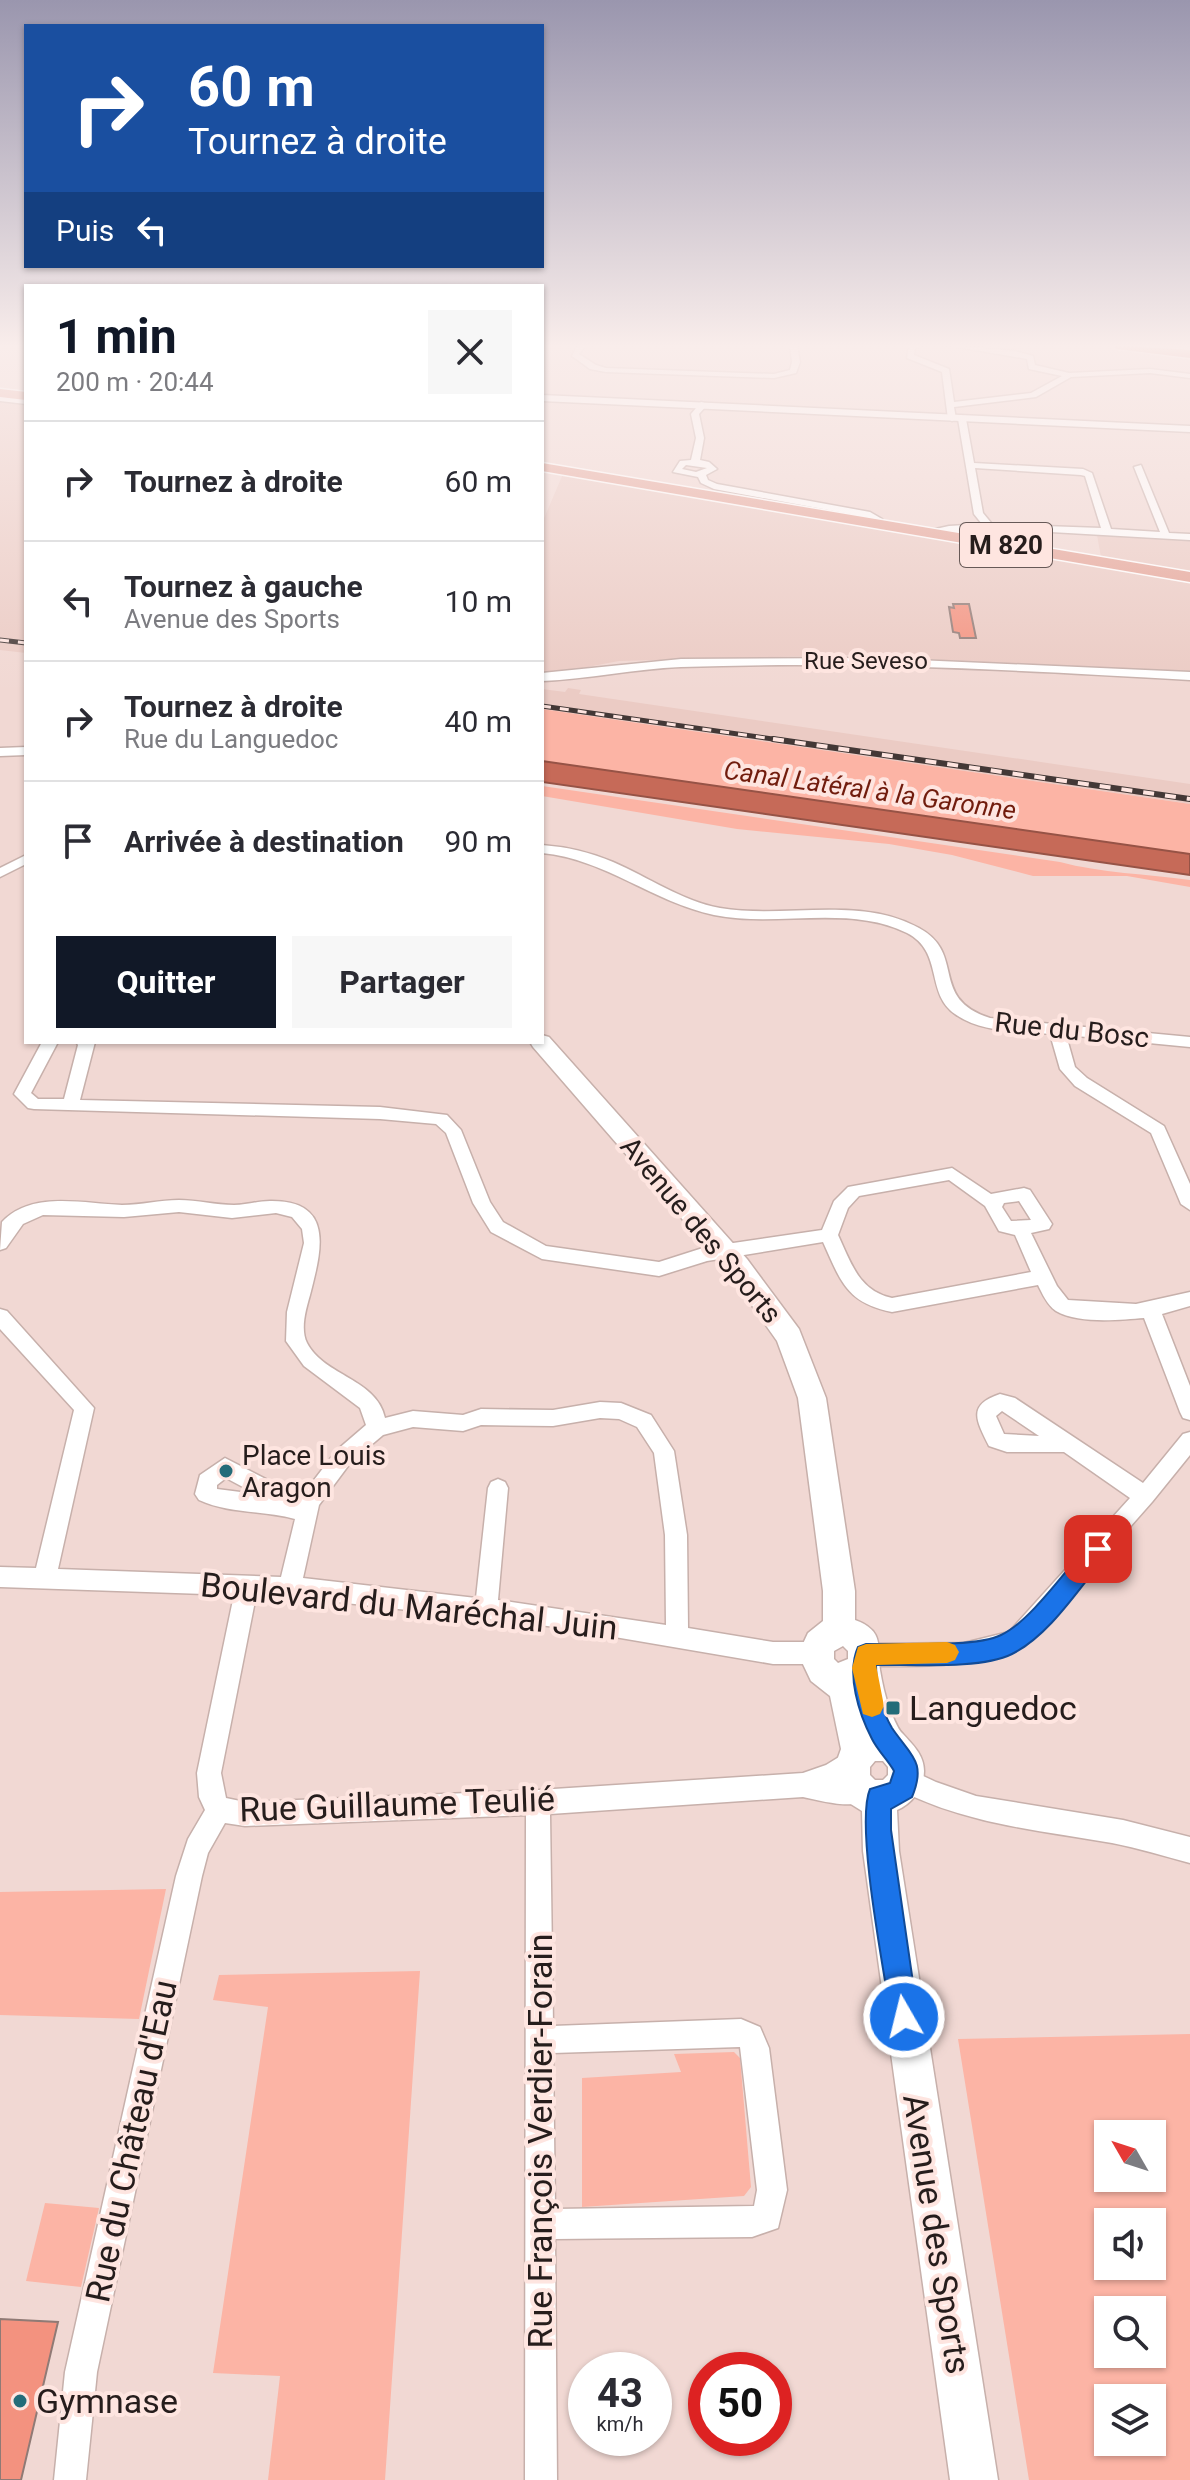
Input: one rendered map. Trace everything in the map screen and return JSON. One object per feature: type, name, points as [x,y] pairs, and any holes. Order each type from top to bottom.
[{"type":"main road","name":"M 820","points":[[544,465],[822,513],[875,519],[934,532],[964,532],[1190,577]]},
{"type":"main road","name":"Avenue des Sports","points":[[543,1044],[724,1251],[789,1337],[812,1398],[839,1591],[845,1689],[875,1771],[881,1851],[974,2480]]},
{"type":"street","points":[[969,461],[979,514],[987,522],[987,528]]},
{"type":"street","points":[[695,462],[712,467],[712,472],[686,475],[676,470],[683,463],[695,462]]},
{"type":"street","points":[[970,465],[1083,472],[1089,475],[1107,533]]},
{"type":"street","points":[[1138,467],[1166,536]]},
{"type":"street","points":[[702,475],[704,481],[714,486],[875,519]]},
{"type":"street","points":[[964,532],[987,528],[1190,537]]},
{"type":"street","name":"Rue Seveso","points":[[544,677],[661,663],[821,660],[930,661],[1190,676]]},
{"type":"street","points":[[0,752],[24,751]]},
{"type":"street","name":"Rue du Bosc","points":[[544,849],[597,860],[675,898],[713,910],[758,917],[865,916],[892,922],[915,931],[938,951],[951,1002],[958,1009],[989,1023],[1057,1032],[1190,1042]]},
{"type":"street","points":[[0,873],[24,860]]},
{"type":"street","points":[[1057,1032],[1068,1069],[1081,1082],[1158,1130],[1190,1204]]},
{"type":"street","points":[[49,1044],[22,1094],[34,1104],[380,1113],[441,1119],[453,1130],[482,1203],[497,1227],[542,1252],[659,1269],[724,1251],[829,1235]]},
{"type":"street","points":[[71,1105],[86,1044]]},
{"type":"street","points":[[995,1203],[976,1196],[964,1180],[952,1174],[854,1191],[840,1205],[829,1235],[856,1290],[871,1302],[892,1305],[1042,1277]]},
{"type":"street","points":[[1024,1194],[1043,1224],[1020,1228],[1005,1226],[993,1207],[998,1198],[1024,1194]]},
{"type":"street","points":[[0,1243],[4,1232],[17,1217],[37,1210],[129,1211],[184,1206],[215,1210],[279,1207],[293,1211],[305,1217],[311,1230],[306,1286],[294,1316],[297,1341],[308,1358],[372,1409],[377,1428]]},
{"type":"street","points":[[1020,1228],[1042,1269],[1042,1277],[1060,1304],[1072,1311],[1151,1310],[1173,1301],[1190,1299]]},
{"type":"street","points":[[1151,1310],[1190,1412]]},
{"type":"street","points":[[0,1316],[84,1408],[45,1576]]},
{"type":"street","points":[[290,1588],[309,1502],[344,1456],[377,1428],[413,1419],[463,1423],[481,1417],[553,1418],[600,1410],[621,1411],[644,1421],[664,1451],[676,1535],[679,1614],[676,1636]]},
{"type":"street","name":"Boulevard du Maréchal Juin","points":[[0,1577],[45,1576],[290,1588],[486,1608],[773,1653],[844,1657],[975,1651],[1004,1646],[1028,1631],[1190,1440]]},
{"type":"street","points":[[1064,1444],[1145,1496]]},
{"type":"street","points":[[486,1608],[498,1488]]},
{"type":"street","name":"Rue Guillaume Teulié","points":[[247,1586],[209,1773],[211,1797],[219,1809],[245,1814],[538,1802],[803,1785],[837,1792],[875,1771]]},
{"type":"street","points":[[875,1771],[961,1806],[1114,1831],[1190,1850]]},
{"type":"street","name":"Rue François Verdier-Forain","points":[[538,1802],[541,2480]]},
{"type":"street","name":"Rue du Château d'Eau","points":[[70,2480],[81,2372],[189,1876],[197,1848],[219,1809]]},
{"type":"street","points":[[540,2040],[741,2033],[750,2037],[755,2048],[772,2190],[767,2217],[752,2222],[541,2224]]},
{"type":"shaded area","points":[[0,461],[24,461],[24,653],[0,650]]},
{"type":"shaded area","points":[[563,474],[1190,581],[1190,674],[854,655],[619,661],[561,672],[544,671],[544,518]]},
{"type":"shaded area","points":[[1097,535],[1190,539],[1190,574],[1101,557]]},
{"type":"shaded area","points":[[568,688],[581,690],[579,694],[1190,784],[1190,804],[544,709],[544,689],[565,692]]},
{"type":"shaded area","points":[[544,709],[1190,804],[1190,854],[544,761]]},
{"type":"shaded area","points":[[544,761],[1190,854],[1190,875],[544,782]]},
{"type":"shaded area","points":[[544,786],[1091,869],[1190,880],[1190,887],[1127,876],[1033,876],[952,855],[889,844],[737,829],[544,796]]},
{"type":"shaded area","points":[[166,1889],[139,2019],[0,2015],[0,1892]]},
{"type":"shaded area","points":[[420,1971],[385,2480],[268,2480],[280,2376],[213,2373],[268,2007],[213,2000],[219,1975]]},
{"type":"shaded area","points":[[1190,2034],[1190,2480],[1029,2480],[958,2039]]},
{"type":"shaded area","points":[[734,2052],[740,2058],[751,2187],[744,2196],[582,2207],[582,2078],[681,2072],[674,2054]]},
{"type":"shaded area","points":[[45,2203],[99,2208],[81,2287],[26,2281]]},
{"type":"building","points":[[953,604],[969,604],[976,638],[960,638],[959,633],[953,632],[949,607],[954,608]]},
{"type":"building","name":"Gymnase","points":[[0,2319],[58,2322],[21,2480],[0,2480]]},
{"type":"railway","points":[[0,640],[24,643]]},
{"type":"railway","points":[[544,706],[773,739]]},
{"type":"railway","points":[[773,739],[787,741]]},
{"type":"railway","points":[[773,739],[1190,799]]},
{"type":"slow traffic","points":[[872,1706],[863,1668],[866,1655],[947,1652]]},
{"type":"place","name":"Place Louis Aragon","points":[[226,1471]]},
{"type":"place","name":"Languedoc","points":[[893,1708]]},
{"type":"place","name":"Gymnase","points":[[20,2401]]},
{"type":"route","points":[[904,2017],[878,1830],[878,1809],[879,1797],[897,1794],[903,1788],[907,1771],[904,1762],[882,1733],[872,1708],[863,1668],[866,1655],[975,1651],[1004,1646],[1028,1631],[1098,1549]]},
{"type":"water label","name":"Canal Latéral à la Garonne","points":[[870,790]]}]
